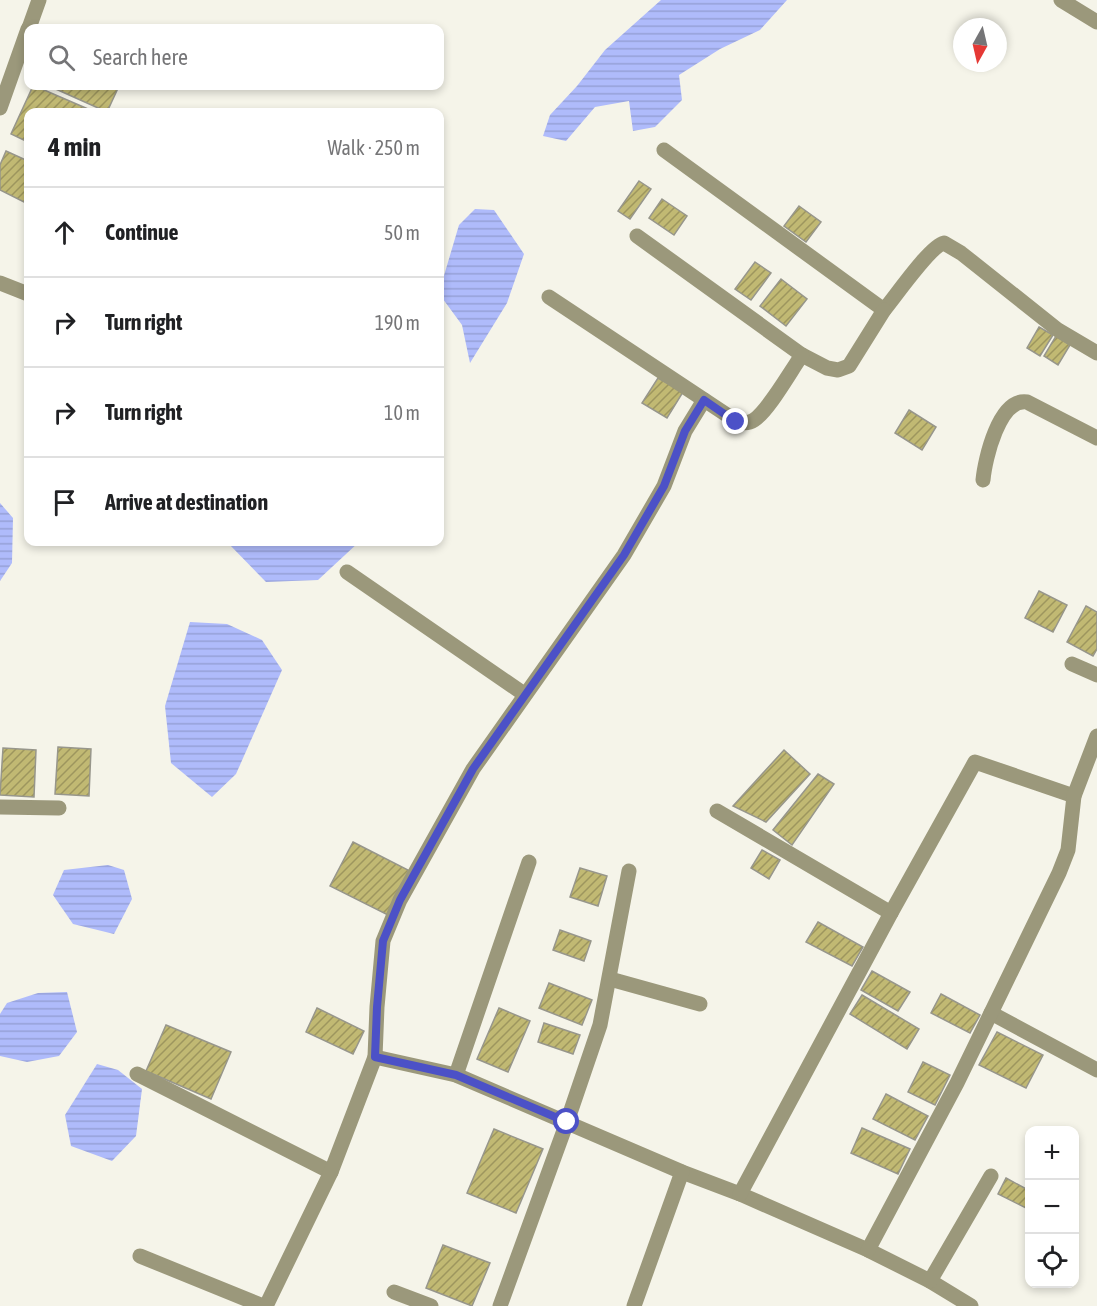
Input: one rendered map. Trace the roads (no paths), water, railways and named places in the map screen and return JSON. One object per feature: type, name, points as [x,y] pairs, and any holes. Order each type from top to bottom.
[{"type":"street","points":[[31,24],[39,0]]},
{"type":"street","points":[[1061,0],[1097,22]]},
{"type":"street","points":[[0,108],[24,43]]},
{"type":"street","points":[[664,150],[884,310]]},
{"type":"street","points":[[638,236],[802,355],[826,368],[838,370],[849,366],[884,310],[933,250],[944,243],[961,253],[1058,330],[1097,353]]},
{"type":"street","points":[[0,284],[24,293]]},
{"type":"street","points":[[549,297],[736,422],[749,422],[763,411],[802,355]]},
{"type":"street","points":[[140,1256],[264,1306],[331,1172],[375,1057],[383,941],[400,900],[473,769],[624,555],[664,486],[685,431],[704,400]]},
{"type":"street","points":[[983,480],[988,447],[1011,407],[1017,402],[1027,402],[1097,438]]},
{"type":"street","points":[[347,572],[525,694]]},
{"type":"street","points":[[1072,664],[1097,675]]},
{"type":"street","points":[[868,1250],[957,1083],[1059,873],[1068,850],[1074,796],[1097,736]]},
{"type":"street","points":[[740,1194],[975,762],[1074,796]]},
{"type":"street","points":[[0,807],[60,808]]},
{"type":"street","points":[[717,812],[891,913]]},
{"type":"street","points":[[456,1075],[529,862]]},
{"type":"street","points":[[500,1306],[600,1025],[629,871]]},
{"type":"street","points":[[610,979],[700,1004]]},
{"type":"street","points":[[991,1013],[1097,1070]]},
{"type":"street","points":[[375,1057],[456,1075],[868,1250],[930,1281],[971,1306]]},
{"type":"street","points":[[137,1074],[331,1172]]},
{"type":"street","points":[[634,1306],[682,1172]]},
{"type":"street","points":[[930,1281],[992,1176]]},
{"type":"street","points":[[394,1292],[431,1306]]},
{"type":"water","points":[[661,0],[787,0],[760,30],[720,49],[679,75],[682,100],[655,127],[633,131],[629,101],[595,107],[566,141],[543,136],[550,115],[577,86],[605,50]]},
{"type":"water","points":[[475,209],[494,210],[524,254],[507,303],[470,363],[462,325],[444,300],[444,276],[459,225]]},
{"type":"water","points":[[0,503],[13,518],[12,563],[0,581]]},
{"type":"water","points":[[231,546],[355,546],[318,580],[266,582]]},
{"type":"water","points":[[190,622],[227,624],[262,640],[282,670],[236,774],[212,797],[171,763],[165,706]]},
{"type":"water","points":[[108,865],[124,870],[132,899],[114,934],[73,924],[53,895],[64,870]]},
{"type":"water","points":[[67,992],[77,1032],[59,1056],[27,1062],[0,1056],[0,1014],[7,1003],[38,993]]},
{"type":"water","points":[[97,1064],[118,1070],[142,1089],[136,1136],[112,1161],[71,1146],[65,1115]]}]
